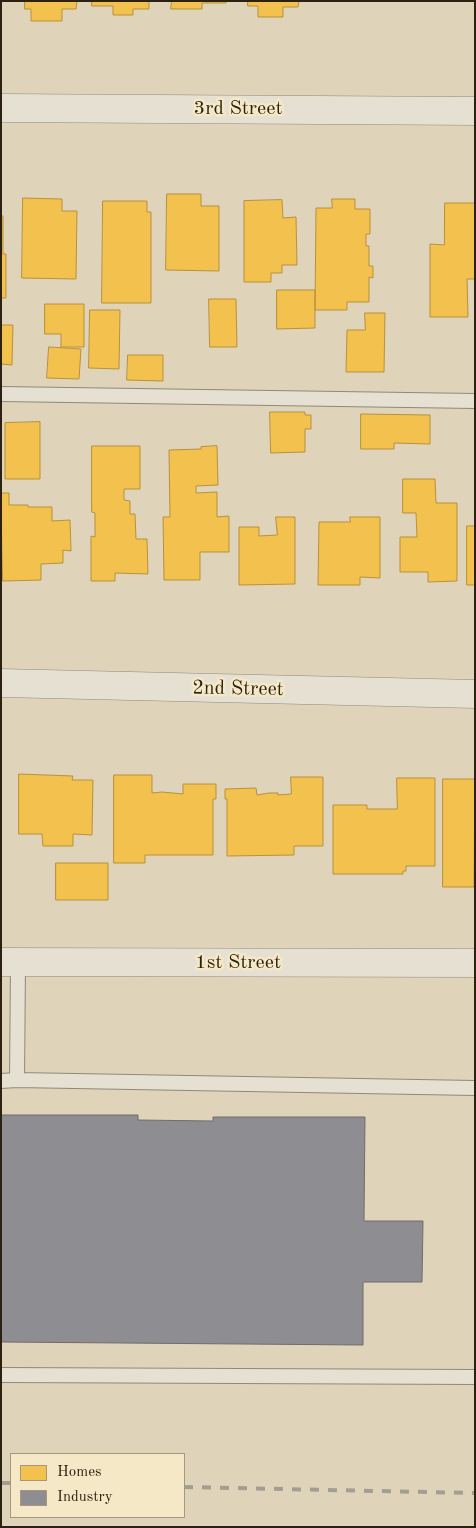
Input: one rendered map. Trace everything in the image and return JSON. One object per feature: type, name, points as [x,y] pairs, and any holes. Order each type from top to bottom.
[{"type":"street","name":"3rd Street","points":[[1,108],[475,111]]},
{"type":"street","name":"2nd Street","points":[[1,683],[475,694]]},
{"type":"street","name":"1st Street","points":[[10,962],[475,963]]},
{"type":"lane","points":[[1,394],[475,401]]},
{"type":"lane","points":[[10,962],[17,1080]]},
{"type":"lane","points":[[1,1080],[475,1088]]},
{"type":"lane","points":[[1,1374],[475,1377]]},
{"type":"building: Homes","points":[[25,1],[77,1],[76,9],[62,9],[62,21],[31,21],[31,9],[25,9]]},
{"type":"building: Homes","points":[[92,1],[149,1],[149,9],[133,9],[133,15],[113,15],[113,6],[92,6]]},
{"type":"building: Homes","points":[[172,1],[226,1],[226,3],[202,3],[202,9],[171,9]]},
{"type":"building: Homes","points":[[248,1],[299,1],[298,7],[283,7],[283,17],[258,17],[258,6],[248,6]]},
{"type":"building: Homes","points":[[167,194],[201,194],[201,206],[219,206],[219,271],[166,270]]},
{"type":"building: Homes","points":[[23,198],[62,199],[62,211],[77,211],[76,279],[22,278]]},
{"type":"building: Homes","points":[[332,199],[355,199],[355,209],[370,209],[370,234],[366,234],[366,246],[369,246],[369,266],[373,266],[373,278],[369,277],[369,302],[347,302],[347,310],[315,310],[316,208],[332,208]]},
{"type":"building: Homes","points":[[282,200],[283,218],[296,217],[297,265],[282,265],[282,273],[271,273],[271,282],[244,282],[244,201]]},
{"type":"building: Homes","points":[[103,201],[147,201],[147,212],[151,212],[151,303],[102,303]]},
{"type":"building: Homes","points":[[445,203],[475,203],[475,279],[467,279],[468,317],[430,317],[430,244],[444,245]]},
{"type":"building: Homes","points":[[1,216],[3,216],[3,254],[6,254],[6,298],[1,298]]},
{"type":"building: Homes","points":[[277,290],[315,290],[315,328],[277,329]]},
{"type":"building: Homes","points":[[209,299],[236,299],[237,347],[210,347]]},
{"type":"building: Homes","points":[[45,304],[84,304],[84,347],[61,347],[61,334],[45,334]]},
{"type":"building: Homes","points":[[90,310],[120,310],[119,369],[89,368]]},
{"type":"building: Homes","points":[[365,313],[385,313],[384,372],[346,372],[347,330],[365,330]]},
{"type":"building: Homes","points":[[1,325],[13,325],[12,365],[1,364]]},
{"type":"building: Homes","points":[[49,347],[81,349],[79,379],[47,378]]},
{"type":"building: Homes","points":[[128,355],[163,355],[163,381],[127,380]]},
{"type":"building: Homes","points":[[270,412],[305,412],[305,415],[311,415],[311,429],[305,429],[305,452],[271,453]]},
{"type":"building: Homes","points":[[361,414],[430,415],[430,444],[394,443],[394,449],[361,449]]},
{"type":"building: Homes","points":[[40,422],[40,479],[5,479],[5,423]]},
{"type":"building: Homes","points":[[92,446],[140,446],[140,489],[124,489],[124,500],[130,501],[130,514],[135,514],[136,539],[147,539],[148,574],[115,573],[115,581],[91,581],[91,536],[95,537],[95,513],[92,512]]},
{"type":"building: Homes","points":[[217,446],[218,485],[196,486],[196,493],[217,492],[217,517],[229,516],[229,552],[200,552],[200,580],[164,580],[163,517],[170,517],[169,450],[201,449],[201,447]]},
{"type":"building: Homes","points":[[403,479],[435,479],[436,503],[457,503],[457,581],[428,582],[428,572],[400,572],[400,537],[417,537],[416,513],[403,513]]},
{"type":"building: Homes","points":[[1,493],[9,493],[9,505],[52,507],[52,521],[70,520],[71,551],[63,550],[63,563],[41,564],[41,580],[3,581]]},
{"type":"building: Homes","points":[[276,517],[295,517],[295,584],[239,585],[239,527],[259,527],[259,536],[277,535]]},
{"type":"building: Homes","points":[[350,517],[380,517],[380,578],[360,577],[360,585],[318,585],[319,522],[350,522]]},
{"type":"building: Homes","points":[[467,526],[475,526],[475,585],[467,585]]},
{"type":"building: Homes","points":[[19,774],[73,776],[72,780],[93,780],[92,835],[73,834],[73,846],[43,846],[42,834],[19,834]]},
{"type":"building: Homes","points":[[114,775],[152,775],[152,793],[183,794],[183,784],[216,784],[216,799],[213,799],[213,855],[145,855],[145,863],[114,863]]},
{"type":"building: Homes","points":[[291,777],[323,777],[323,846],[294,846],[294,855],[227,856],[227,799],[225,799],[225,789],[256,788],[257,795],[269,793],[278,793],[278,795],[291,794]]},
{"type":"building: Homes","points":[[397,778],[435,778],[435,866],[406,866],[406,871],[403,871],[403,874],[333,874],[333,805],[367,805],[367,809],[397,809]]},
{"type":"building: Homes","points":[[443,779],[475,779],[474,887],[443,887]]},
{"type":"building: Homes","points":[[56,863],[108,863],[108,900],[56,900]]},
{"type":"building: Industry","points":[[1,1115],[138,1115],[138,1120],[213,1121],[213,1117],[365,1117],[364,1221],[423,1221],[422,1282],[363,1282],[363,1345],[1,1342]]},
{"type":"railway","points":[[1,1483],[10,1483]]},
{"type":"railway","points":[[185,1487],[475,1493]]}]
